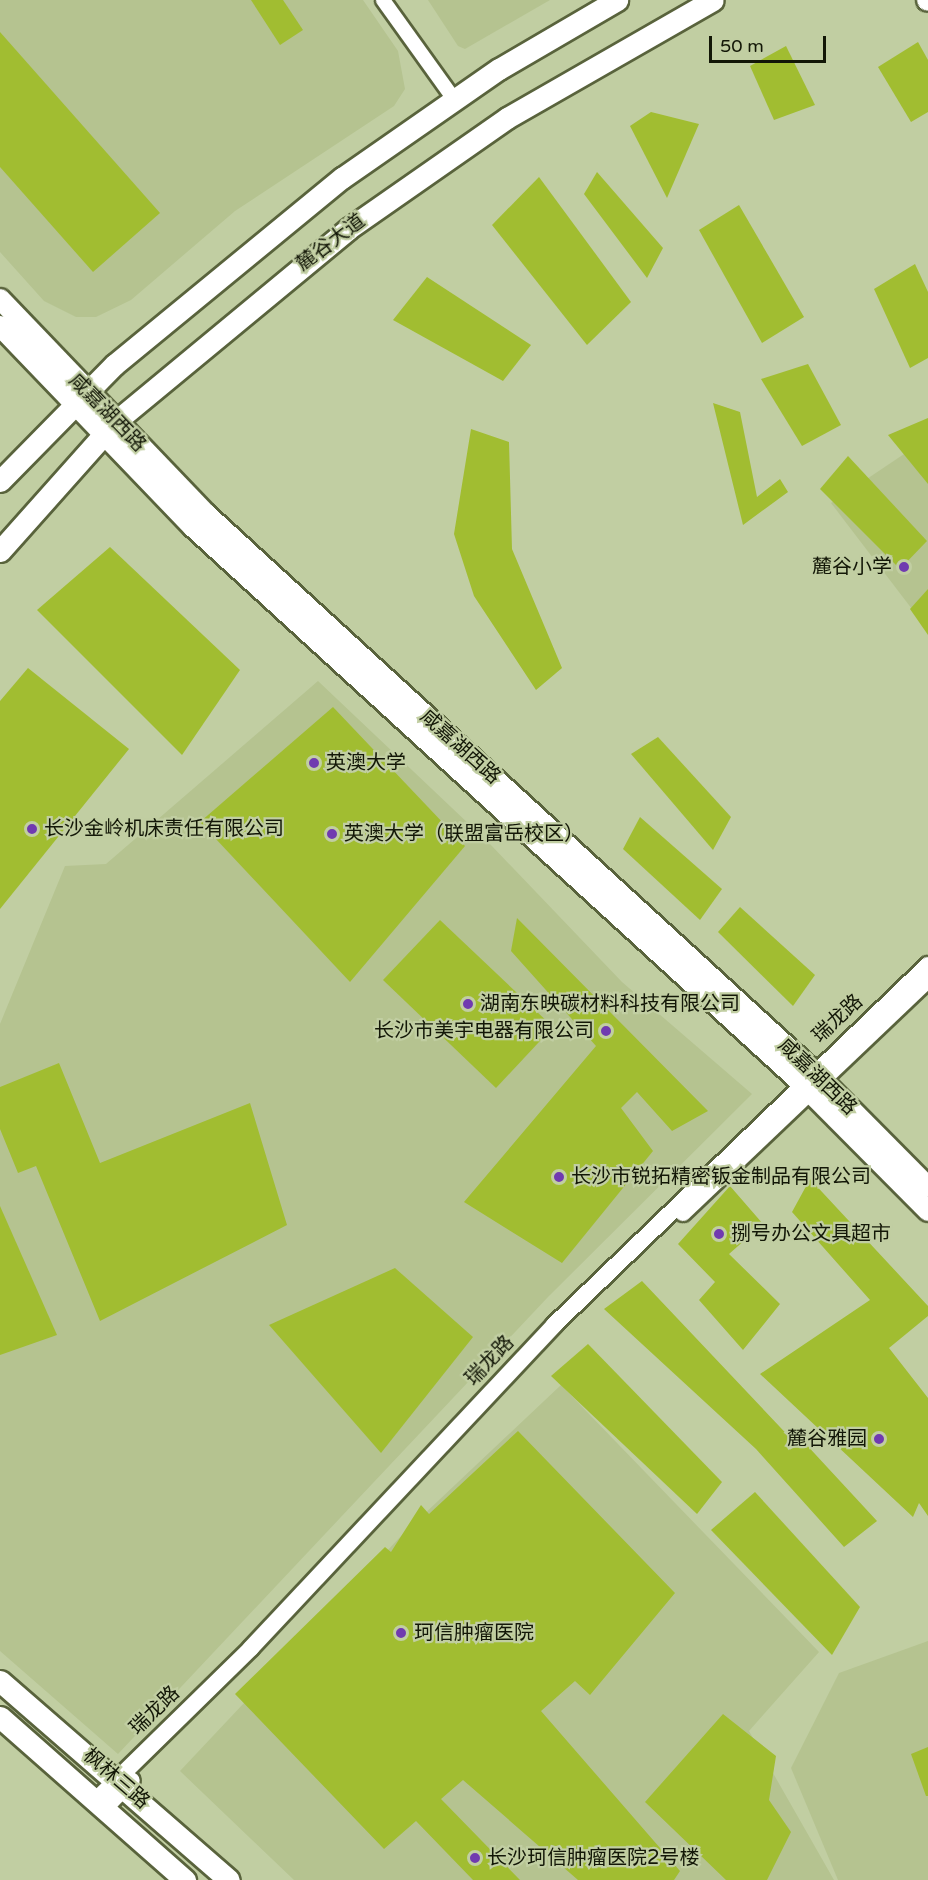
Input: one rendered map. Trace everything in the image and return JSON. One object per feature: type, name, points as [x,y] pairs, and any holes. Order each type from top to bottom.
[{"type":"main road","points":[[0,481],[79,398],[262,240],[454,99],[617,0]]},
{"type":"main road","name":"麓谷大道","points":[[0,551],[109,429],[357,223],[507,118],[712,0]]},
{"type":"main road","name":"咸嘉湖西路","points":[[0,299],[79,398]]},
{"type":"main road","name":"咸嘉湖西路","points":[[0,326],[79,398],[109,429],[194,527],[928,1187]]},
{"type":"main road","name":"咸嘉湖西路","points":[[811,1082],[928,1211]]},
{"type":"main road","name":"枫林三路","points":[[0,1681],[121,1783],[229,1880]]},
{"type":"main road","name":"枫林三路","points":[[0,1717],[101,1803],[185,1880]]},
{"type":"street","points":[[383,0],[454,99]]},
{"type":"street","name":"瑞龙路","points":[[101,1803],[261,1654],[561,1333],[928,965]]},
{"type":"street","name":"瑞龙路","points":[[811,1082],[928,980]]},
{"type":"shaded area","points":[[0,0],[363,0],[398,51],[405,89],[394,106],[235,211],[131,300],[96,317],[76,317],[44,301],[0,252]]},
{"type":"shaded area","points":[[428,0],[550,0],[465,49],[458,46]]},
{"type":"shaded area","name":"麓谷小学","points":[[928,438],[928,630],[831,503]]},
{"type":"shaded area","points":[[318,681],[490,844],[622,982],[752,1094],[548,1297],[118,1754],[0,1651],[0,1024],[65,866],[106,864]]},
{"type":"shaded area","points":[[561,1385],[819,1652],[749,1731],[834,1880],[294,1880],[180,1771],[402,1535]]},
{"type":"shaded area","points":[[928,1641],[928,1880],[838,1880],[791,1768],[839,1673]]},
{"type":"building","points":[[251,0],[283,0],[303,30],[280,45]]},
{"type":"building","points":[[0,32],[160,213],[93,272],[0,167]]},
{"type":"building","points":[[918,42],[928,60],[928,112],[911,122],[878,67]]},
{"type":"building","points":[[786,46],[815,105],[774,120],[750,66]]},
{"type":"building","points":[[651,112],[699,124],[667,198],[630,126]]},
{"type":"building","points":[[597,172],[663,248],[647,278],[584,194]]},
{"type":"building","points":[[539,177],[631,302],[587,345],[492,225]]},
{"type":"building","points":[[739,205],[804,317],[762,343],[699,230]]},
{"type":"building","points":[[915,264],[928,292],[928,358],[910,368],[874,289]]},
{"type":"building","points":[[427,277],[531,345],[503,381],[393,320]]},
{"type":"building","points":[[808,364],[841,425],[802,446],[761,379]]},
{"type":"building","points":[[713,403],[740,412],[757,497],[780,479],[788,492],[743,525]]},
{"type":"building","points":[[928,418],[928,484],[888,435]]},
{"type":"building","points":[[471,429],[509,442],[512,549],[562,668],[536,690],[474,596],[454,534]]},
{"type":"building","points":[[848,456],[927,541],[900,569],[820,489]]},
{"type":"building","points":[[110,547],[240,670],[182,755],[37,610]]},
{"type":"building","points":[[928,589],[928,635],[910,609]]},
{"type":"building","name":"长沙金岭机床责任有限公司","points":[[28,668],[129,749],[0,909],[0,701]]},
{"type":"building","name":"英澳大学","points":[[333,707],[465,846],[350,982],[200,822]]},
{"type":"building","points":[[658,737],[731,817],[713,850],[631,754]]},
{"type":"building","points":[[640,817],[722,889],[700,920],[623,849]]},
{"type":"building","points":[[740,907],[815,975],[793,1006],[718,932]]},
{"type":"building","name":"长沙市锐拓精密钣金制品有限公司","points":[[517,918],[708,1111],[672,1131],[637,1092],[621,1108],[653,1151],[562,1263],[464,1202],[596,1046],[511,951]]},
{"type":"building","name":"湖南东映碳材料科技有限公司","points":[[440,920],[553,1027],[496,1088],[383,980]]},
{"type":"building","points":[[59,1063],[100,1163],[250,1103],[287,1225],[100,1321],[36,1166],[18,1173],[0,1129],[0,1087]]},
{"type":"building","name":"麓谷雅园","points":[[810,1179],[928,1306],[928,1316],[889,1348],[928,1398],[928,1516],[919,1503],[913,1517],[760,1374],[870,1300],[792,1212]]},
{"type":"building","points":[[730,1186],[763,1224],[729,1254],[780,1304],[743,1350],[699,1300],[715,1282],[678,1244]]},
{"type":"building","points":[[0,1206],[57,1335],[0,1355]]},
{"type":"building","points":[[395,1268],[473,1337],[381,1453],[269,1325]]},
{"type":"building","points":[[642,1281],[797,1445],[803,1441],[877,1521],[844,1547],[756,1449],[604,1309]]},
{"type":"building","points":[[588,1344],[722,1482],[697,1514],[551,1376]]},
{"type":"building","name":"珂信肿瘤医院","points":[[518,1431],[675,1593],[590,1695],[575,1681],[541,1711],[680,1871],[674,1880],[578,1880],[463,1780],[441,1799],[520,1880],[473,1880],[416,1821],[384,1849],[235,1694],[385,1547],[391,1552],[421,1505],[429,1514]]},
{"type":"building","points":[[755,1492],[860,1607],[832,1655],[711,1530]]},
{"type":"building","points":[[723,1714],[776,1756],[769,1800],[791,1832],[767,1880],[726,1880],[645,1802]]},
{"type":"building","points":[[928,1747],[928,1796],[926,1796],[911,1754]]},
{"type":"place","name":"麓谷小学","points":[[904,567]]},
{"type":"place","name":"英澳大学","points":[[314,763]]},
{"type":"place","name":"长沙金岭机床责任有限公司","points":[[32,829]]},
{"type":"place","name":"英澳大学（联盟富岳校区）","points":[[332,834]]},
{"type":"place","name":"湖南东映碳材料科技有限公司","points":[[468,1004]]},
{"type":"place","name":"长沙市美宇电器有限公司","points":[[606,1031]]},
{"type":"place","name":"长沙市锐拓精密钣金制品有限公司","points":[[559,1177]]},
{"type":"place","name":"捌号办公文具超市","points":[[719,1234]]},
{"type":"place","name":"麓谷雅园","points":[[879,1439]]},
{"type":"place","name":"珂信肿瘤医院","points":[[401,1633]]},
{"type":"place","name":"长沙珂信肿瘤医院2号楼","points":[[475,1858]]}]
